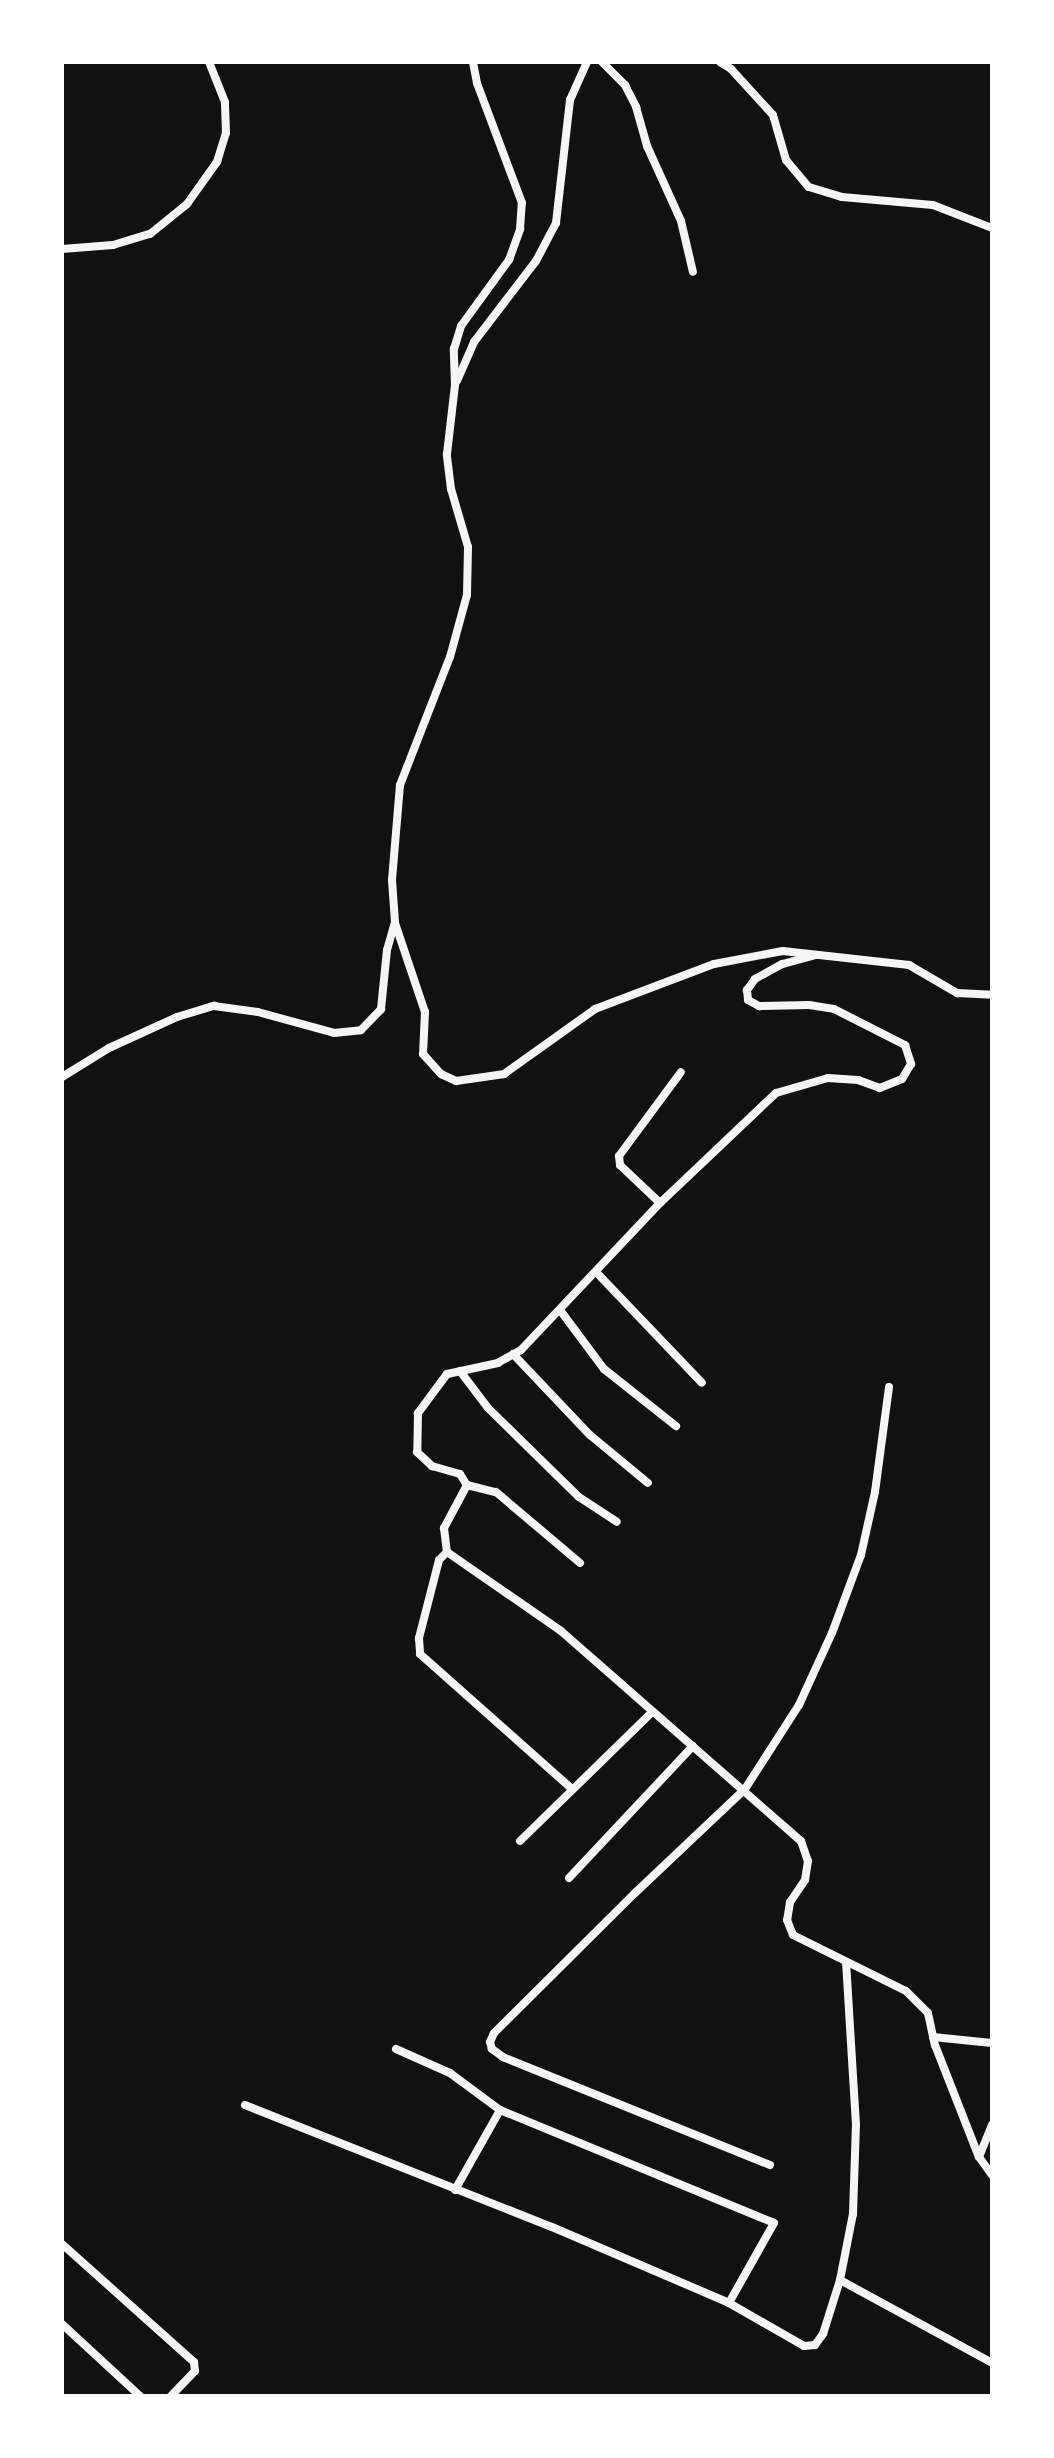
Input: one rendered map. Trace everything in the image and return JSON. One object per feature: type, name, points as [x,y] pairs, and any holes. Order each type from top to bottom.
[{"type":"street","points":[[62,249],[113,245],[150,234],[187,204],[217,162],[226,133],[225,102],[209,62]]},
{"type":"street","points":[[473,62],[482,97],[522,203],[520,229],[509,260],[461,326],[454,349],[455,385],[447,454],[451,489],[468,547],[467,595],[450,657],[400,785],[392,880],[395,922],[425,1012],[423,1054],[441,1074],[456,1081],[504,1074],[595,1009],[714,964],[783,951],[909,965],[957,993],[992,995]]},
{"type":"street","points":[[455,385],[474,342],[536,261],[556,223],[570,100],[587,62]]},
{"type":"street","points":[[602,62],[625,85],[636,107],[647,146],[681,221],[693,272]]},
{"type":"street","points":[[720,62],[731,69],[773,115],[786,160],[809,187],[842,197],[933,205],[992,228]]},
{"type":"street","points":[[62,1077],[109,1048],[177,1017],[214,1006],[258,1012],[334,1033],[361,1030],[381,1009],[387,950],[395,922]]},
{"type":"street","points":[[580,1563],[496,1492],[467,1485],[460,1474],[432,1466],[417,1452],[418,1413],[447,1374],[498,1363],[513,1354],[560,1310],[660,1203],[776,1093],[828,1078],[858,1080],[880,1088],[902,1079],[911,1064],[905,1045],[834,1009],[809,1005],[759,1006],[748,1000],[747,990],[755,979],[782,964],[816,955]]},
{"type":"street","points":[[660,1203],[620,1165],[619,1156],[681,1072]]},
{"type":"street","points":[[596,1272],[702,1383]]},
{"type":"street","points":[[560,1310],[604,1369],[676,1426]]},
{"type":"street","points":[[513,1354],[590,1435],[648,1483]]},
{"type":"street","points":[[460,1371],[488,1408],[579,1497],[617,1522]]},
{"type":"street","points":[[770,2165],[503,2057],[492,2049],[490,2042],[494,2033],[635,1893],[745,1789],[799,1705],[832,1633],[861,1555],[875,1492],[889,1387]]},
{"type":"street","points":[[467,1485],[444,1528],[447,1552],[561,1631],[651,1713],[745,1789],[801,1841],[808,1861],[805,1880],[790,1902],[787,1920],[793,1935],[906,1991],[928,2013],[933,2037],[979,2157],[992,2175]]},
{"type":"street","points":[[447,1552],[439,1560],[419,1638],[420,1654],[572,1789]]},
{"type":"street","points":[[520,1841],[651,1713]]},
{"type":"street","points":[[569,1878],[693,1746]]},
{"type":"street","points":[[245,2105],[552,2227],[729,2303],[804,2346],[815,2345],[823,2334],[840,2280],[853,2214],[856,2125],[846,1963]]},
{"type":"street","points":[[933,2037],[992,2043]]},
{"type":"street","points":[[396,2049],[450,2073],[500,2110],[774,2223],[729,2303]]},
{"type":"street","points":[[455,2190],[500,2110]]},
{"type":"street","points":[[979,2157],[992,2125]]},
{"type":"street","points":[[62,2244],[194,2362],[195,2371],[171,2396]]},
{"type":"street","points":[[840,2280],[992,2363]]},
{"type":"street","points":[[62,2324],[140,2396]]}]
